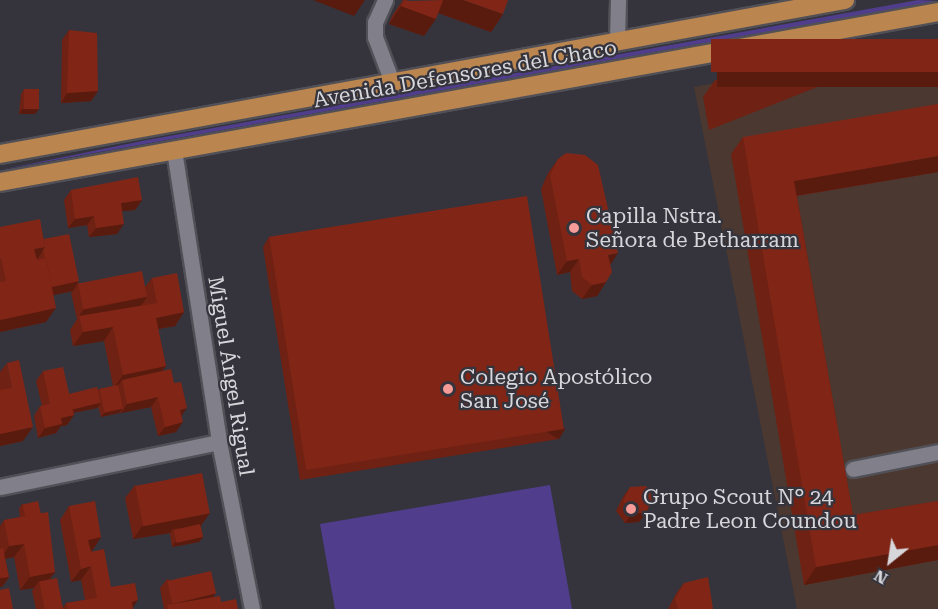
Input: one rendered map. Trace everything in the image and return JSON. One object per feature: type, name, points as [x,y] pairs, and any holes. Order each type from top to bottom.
[{"type":"highway","name":"Avenida Defensores del Chaco","points":[[0,154],[823,2],[844,0]]},
{"type":"highway","name":"Avenida Defensores del Chaco","points":[[0,182],[938,12]]},
{"type":"street","points":[[385,0],[375,22],[375,37],[392,82]]},
{"type":"street","points":[[617,40],[618,0]]},
{"type":"street","name":"Miguel Ángel Rigual","points":[[174,150],[219,442],[252,609]]},
{"type":"street","points":[[0,487],[219,442]]},
{"type":"street","points":[[853,469],[938,452]]},
{"type":"shaded area","points":[[918,0],[938,1],[0,170],[147,140]]},
{"type":"shaded area","points":[[938,41],[938,609],[797,609],[694,87]]},
{"type":"shaded area","points":[[550,485],[572,609],[335,609],[320,524]]},
{"type":"building","points":[[404,0],[443,0],[436,19],[401,6]]},
{"type":"building","points":[[463,0],[508,0],[503,14]]},
{"type":"building","points":[[69,30],[97,33],[98,91],[67,93]]},
{"type":"building","points":[[711,39],[938,39],[938,72],[711,72]]},
{"type":"building","points":[[24,89],[39,89],[39,109],[24,109]]},
{"type":"building","points":[[938,104],[938,156],[794,181],[853,515],[938,501],[938,545],[816,567],[743,137]]},
{"type":"building","name":"Capilla Nstra. Señora de Betharram","points":[[566,153],[585,155],[598,165],[618,253],[608,255],[612,272],[606,282],[592,285],[582,277],[579,259],[567,261],[550,175],[558,159]]},
{"type":"building","points":[[138,177],[142,200],[121,203],[124,224],[96,228],[94,216],[75,219],[71,190]]},
{"type":"building","name":"Colegio Apostólico San José","points":[[527,196],[564,429],[306,470],[269,237]]},
{"type":"building","points":[[40,219],[45,247],[34,249],[37,260],[46,258],[56,308],[0,320],[0,282],[6,281],[0,258],[0,227]]},
{"type":"building","points":[[69,234],[79,281],[52,287],[43,250],[44,239]]},
{"type":"building","points":[[142,271],[147,297],[83,309],[78,283]]},
{"type":"building","points":[[177,273],[184,312],[156,318],[166,366],[123,375],[113,327],[124,325],[83,332],[79,316],[157,303],[152,278]]},
{"type":"building","points":[[19,360],[33,427],[0,434],[0,390],[12,388],[7,363]]},
{"type":"building","points":[[63,367],[74,415],[61,418],[62,424],[45,428],[40,406],[50,404],[43,371]]},
{"type":"building","points":[[171,369],[174,383],[181,382],[187,408],[180,410],[183,422],[165,427],[158,397],[127,404],[122,380]]},
{"type":"building","points":[[118,385],[123,408],[104,412],[99,389]]},
{"type":"building","points":[[97,387],[101,403],[73,410],[69,394]]},
{"type":"building","points":[[202,473],[210,513],[143,526],[135,486]]},
{"type":"building","points":[[646,486],[653,498],[646,513],[632,513],[623,501],[630,487]]},
{"type":"building","points":[[38,501],[41,514],[25,517],[22,505]]},
{"type":"building","points":[[95,501],[101,537],[88,540],[91,552],[104,549],[111,587],[135,583],[138,600],[132,602],[133,609],[68,609],[66,603],[97,598],[91,566],[81,569],[69,506]]},
{"type":"building","points":[[48,512],[55,572],[30,577],[24,544],[9,546],[4,520]]},
{"type":"building","points":[[200,524],[203,537],[177,543],[174,530]]},
{"type":"building","points":[[3,548],[9,577],[0,578],[0,549]]},
{"type":"building","points":[[211,571],[216,593],[172,604],[167,581]]},
{"type":"building","points":[[708,577],[713,609],[678,609],[675,599],[684,583]]},
{"type":"building","points":[[57,578],[63,609],[45,609],[39,581]]},
{"type":"building","points":[[9,588],[13,609],[0,609],[0,590]]},
{"type":"building","points":[[220,596],[221,602],[236,599],[238,609],[168,609],[167,605]]},
{"type":"place","name":"Capilla Nstra. Señora de Betharram","points":[[574,228]]},
{"type":"place","name":"Colegio Apostólico San José","points":[[448,389]]},
{"type":"place","name":"Grupo Scout N° 24 Padre Leon Coundou","points":[[631,509]]}]
